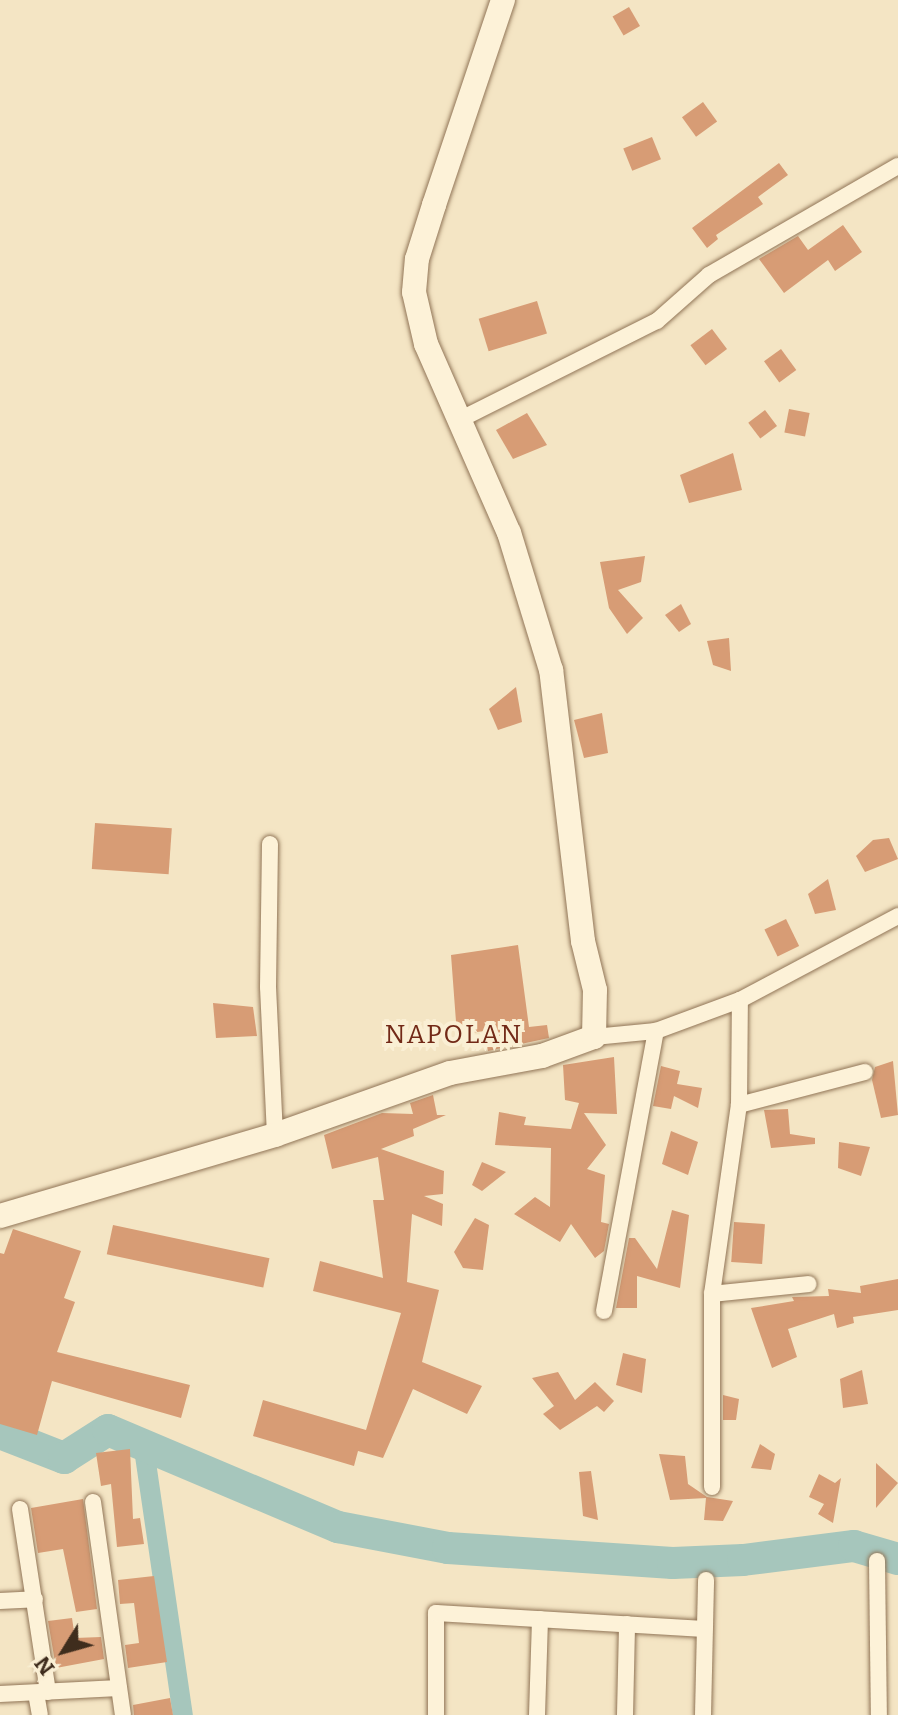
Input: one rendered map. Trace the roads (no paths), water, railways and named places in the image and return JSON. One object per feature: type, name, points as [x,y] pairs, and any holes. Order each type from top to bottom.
[{"type":"street","points":[[503,0],[417,259],[417,319],[509,533],[551,670],[583,941],[595,990],[594,1037]]},
{"type":"street","points":[[459,420],[657,321],[709,275],[898,166]]},
{"type":"street","points":[[270,844],[268,987],[275,1135]]},
{"type":"street","points":[[0,1216],[275,1135],[450,1073],[542,1056],[594,1037],[656,1031],[740,1000],[898,916]]},
{"type":"street","points":[[712,1487],[712,1294],[739,1105],[740,1000]]},
{"type":"street","points":[[604,1311],[656,1031]]},
{"type":"street","points":[[739,1105],[865,1072]]},
{"type":"street","points":[[712,1294],[808,1284]]},
{"type":"street","points":[[93,1502],[123,1715]]},
{"type":"street","points":[[20,1509],[35,1599],[42,1693],[40,1715]]},
{"type":"street","points":[[877,1561],[879,1715]]},
{"type":"street","points":[[703,1715],[706,1580]]},
{"type":"street","points":[[0,1601],[35,1599]]},
{"type":"street","points":[[436,1715],[436,1613],[705,1629]]},
{"type":"street","points":[[537,1715],[540,1619]]},
{"type":"street","points":[[625,1715],[627,1624]]},
{"type":"street","points":[[0,1694],[119,1688]]},
{"type":"waterway","points":[[0,1433],[64,1458],[108,1430],[338,1527],[448,1548],[673,1563],[743,1560],[854,1546],[898,1559]]},
{"type":"waterway","points":[[143,1442],[183,1715]]},
{"type":"district","name":"NAPOLAN","points":[[454,1035]]}]
